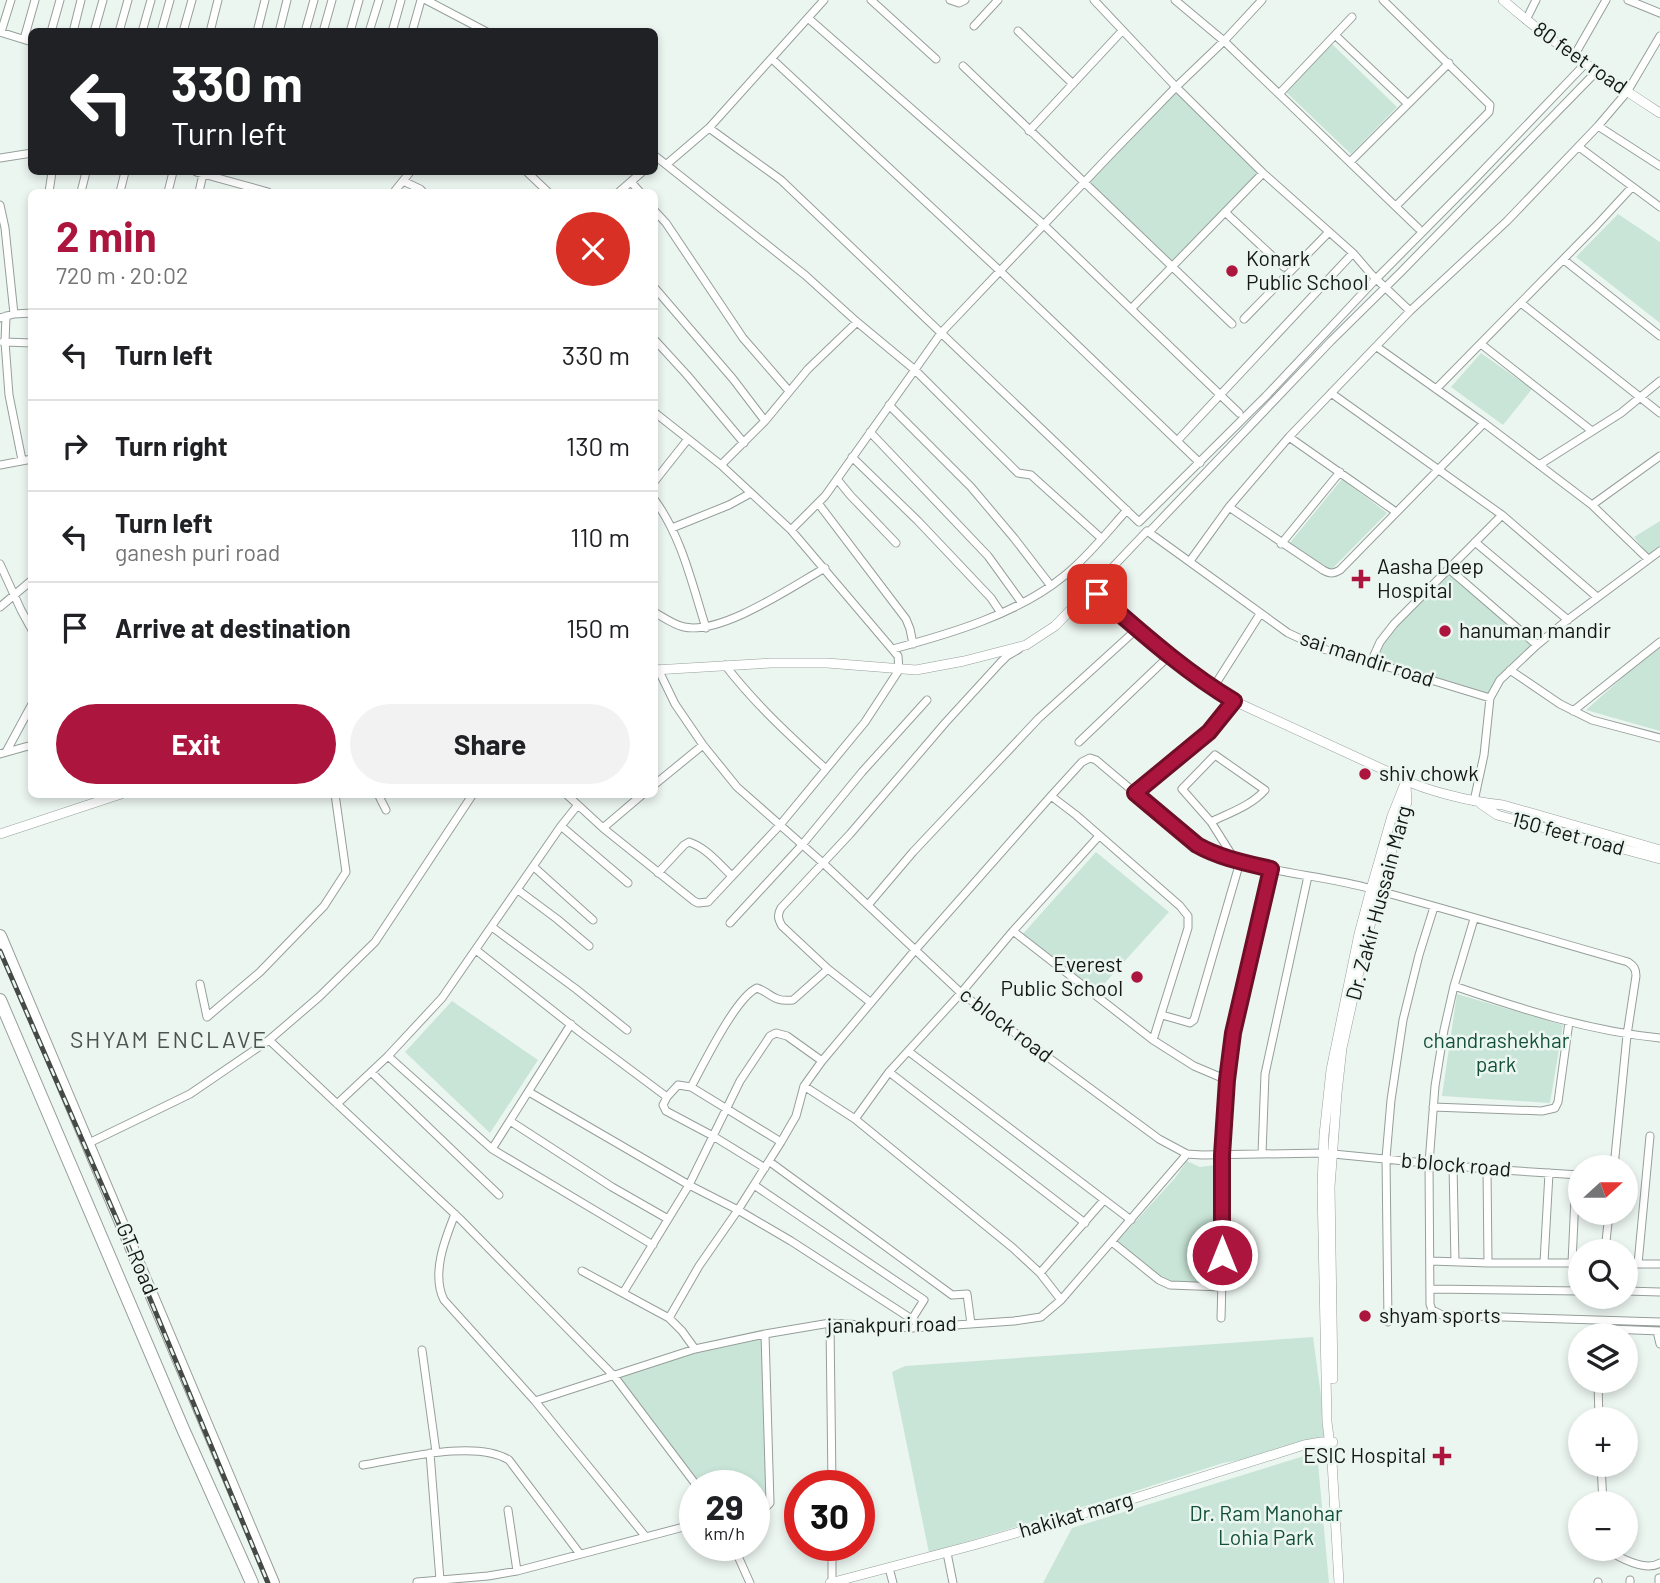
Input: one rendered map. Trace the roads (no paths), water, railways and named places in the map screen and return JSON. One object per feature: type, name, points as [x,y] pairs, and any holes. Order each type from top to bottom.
[{"type":"highway","name":"GT Road","points":[[0,936],[271,1582]]},
{"type":"highway","name":"GT Road","points":[[0,1000],[252,1583]]},
{"type":"highway","points":[[151,1353],[173,1345]]},
{"type":"street","points":[[11,0],[1,32],[28,40]]},
{"type":"street","points":[[30,28],[35,0]]},
{"type":"street","points":[[52,28],[60,0]]},
{"type":"street","points":[[74,28],[82,0]]},
{"type":"street","points":[[95,28],[103,0]]},
{"type":"street","points":[[120,28],[128,0]]},
{"type":"street","points":[[143,28],[150,0]]},
{"type":"street","points":[[162,28],[170,0]]},
{"type":"street","points":[[184,28],[192,0]]},
{"type":"street","points":[[211,28],[218,0]]},
{"type":"street","points":[[258,28],[265,0]]},
{"type":"street","points":[[280,28],[287,0]]},
{"type":"street","points":[[306,28],[314,0]]},
{"type":"street","points":[[324,28],[332,0]]},
{"type":"street","points":[[351,28],[359,0]]},
{"type":"street","points":[[370,28],[379,0]]},
{"type":"street","points":[[393,28],[401,0]]},
{"type":"street","points":[[414,28],[426,0],[479,28]]},
{"type":"street","points":[[667,164],[709,128],[824,0]]},
{"type":"street","points":[[871,0],[936,59]]},
{"type":"street","points":[[950,0],[959,3],[965,0]]},
{"type":"street","points":[[974,26],[998,0]]},
{"type":"street","points":[[1094,0],[1176,87],[1263,173],[1353,253],[1376,280],[1410,311]]},
{"type":"street","points":[[1175,0],[1224,41],[1418,228]]},
{"type":"street","points":[[791,530],[837,479],[941,332],[1262,0]]},
{"type":"street","points":[[1383,0],[1488,101],[1490,109],[1396,206]]},
{"type":"street","name":"80 feet road","points":[[1503,0],[1596,72],[1660,113]]},
{"type":"street","points":[[1526,20],[1536,0]]},
{"type":"street","points":[[1574,56],[1606,0]]},
{"type":"street","points":[[1628,0],[1660,13]]},
{"type":"street","points":[[1279,94],[1352,17]]},
{"type":"street","points":[[808,18],[1044,225],[1239,413]]},
{"type":"street","points":[[1018,31],[1073,84]]},
{"type":"street","points":[[1029,131],[1122,31]]},
{"type":"street","points":[[1335,35],[1408,104]]},
{"type":"street","points":[[1191,561],[1229,507],[1289,437],[1410,311],[1507,221],[1598,126],[1627,92],[1660,36]]},
{"type":"street","points":[[772,59],[1000,271],[1200,463]]},
{"type":"street","points":[[1350,162],[1449,64]]},
{"type":"street","points":[[709,128],[781,180],[1139,522],[1266,396],[1585,64]]},
{"type":"street","points":[[963,66],[1232,324]]},
{"type":"street","points":[[870,1002],[828,969],[782,926],[778,919],[781,908],[1000,663],[1055,625],[1090,591],[1596,72]]},
{"type":"street","points":[[1598,126],[1660,166]]},
{"type":"street","points":[[1579,147],[1660,207]]},
{"type":"street","points":[[0,158],[28,154]]},
{"type":"street","points":[[658,159],[805,275],[856,322],[915,370],[1018,473],[1031,474],[1101,538]]},
{"type":"street","points":[[1131,309],[1263,173]]},
{"type":"street","points":[[206,175],[257,189]]},
{"type":"street","points":[[396,189],[408,175]]},
{"type":"street","points":[[530,175],[545,189]]},
{"type":"street","points":[[623,189],[639,175]]},
{"type":"street","points":[[403,181],[420,189]]},
{"type":"street","points":[[631,182],[637,189]]},
{"type":"street","points":[[1436,389],[1632,187]]},
{"type":"street","points":[[0,205],[5,228],[6,316],[2,342],[22,460]]},
{"type":"street","points":[[1225,212],[1284,267]]},
{"type":"street","points":[[658,214],[743,338],[789,391]]},
{"type":"street","points":[[1244,319],[1329,232]]},
{"type":"street","points":[[1177,441],[1353,253]]},
{"type":"street","points":[[1564,260],[1660,336]]},
{"type":"street","points":[[658,291],[765,421]]},
{"type":"street","points":[[1521,303],[1660,413]]},
{"type":"street","points":[[6,316],[28,313]]},
{"type":"street","points":[[721,465],[765,421],[808,369],[856,322]]},
{"type":"street","points":[[2,342],[28,343]]},
{"type":"street","points":[[658,344],[744,443]]},
{"type":"street","points":[[1480,344],[1592,431]]},
{"type":"street","points":[[1377,347],[1484,423],[1592,505],[1648,559]]},
{"type":"street","points":[[1539,465],[1621,412],[1660,382]]},
{"type":"street","points":[[1331,393],[1502,515],[1597,597]]},
{"type":"street","points":[[889,405],[971,487],[1051,586]]},
{"type":"street","points":[[570,798],[658,873],[694,901],[703,903],[712,899],[780,825],[865,722],[899,670],[898,656],[791,530],[721,465],[658,415]]},
{"type":"street","points":[[1229,507],[1281,544],[1323,570],[1335,573],[1484,423]]},
{"type":"street","points":[[870,432],[988,555],[1022,603]]},
{"type":"street","points":[[1289,437],[1396,512]]},
{"type":"street","points":[[658,477],[688,439]]},
{"type":"street","points":[[1592,505],[1660,456]]},
{"type":"street","points":[[852,457],[918,522],[1001,612]]},
{"type":"street","points":[[0,465],[28,459]]},
{"type":"street","points":[[1281,544],[1340,472]]},
{"type":"street","points":[[837,479],[896,543]]},
{"type":"street","points":[[672,528],[751,493]]},
{"type":"street","points":[[818,503],[906,619],[913,644]]},
{"type":"street","points":[[658,504],[666,515],[684,556],[706,628]]},
{"type":"street","points":[[892,649],[990,618],[1051,586],[1067,575],[1127,510]]},
{"type":"street","points":[[1371,662],[1380,642],[1394,624],[1502,515]]},
{"type":"street","name":"sai mandir road","points":[[1149,532],[1288,633],[1323,649],[1490,698]]},
{"type":"street","points":[[1475,542],[1568,620]]},
{"type":"street","points":[[1477,802],[1490,698],[1500,680],[1568,620],[1660,551]]},
{"type":"street","points":[[0,564],[28,622]]},
{"type":"street","points":[[658,614],[683,627],[706,628],[746,614],[825,568]]},
{"type":"street","points":[[1449,569],[1537,645]]},
{"type":"street","points":[[0,607],[28,584]]},
{"type":"street","name":"150 feet road","points":[[1090,591],[1097,594],[1169,656],[1234,701],[1406,781],[1477,802],[1503,805],[1660,850]]},
{"type":"street","points":[[1213,688],[1260,614]]},
{"type":"street","points":[[868,905],[913,852],[1030,727],[1137,629]]},
{"type":"street","points":[[1573,711],[1660,642]]},
{"type":"street","points":[[658,670],[827,663],[916,670],[1026,645]]},
{"type":"street","points":[[1079,742],[1169,656]]},
{"type":"street","points":[[726,666],[780,727],[826,769]]},
{"type":"street","points":[[1510,670],[1560,704],[1592,720],[1660,738]]},
{"type":"street","name":"c block road","points":[[658,674],[703,745],[737,786],[961,993],[1134,1122],[1187,1154],[1328,1153]]},
{"type":"street","points":[[730,923],[928,700]]},
{"type":"street","points":[[1135,793],[1209,732],[1234,701]]},
{"type":"street","points":[[3,753],[28,711]]},
{"type":"street","points":[[658,782],[703,745]]},
{"type":"street","points":[[3,753],[28,746]]},
{"type":"street","points":[[1211,822],[1237,811],[1261,796],[1265,790],[1215,755],[1182,789],[1211,822],[1238,861]]},
{"type":"street","points":[[669,1318],[699,1266],[781,1142],[796,1116],[804,1086],[822,1061],[870,1002],[1051,796],[1082,762],[1090,758],[1096,760],[1207,851],[1271,869],[1375,890],[1633,965],[1636,976],[1627,1035],[1615,1155]]},
{"type":"street","name":"Dr. Zakir Hussain Marg","points":[[1339,1583],[1328,1443],[1322,1187],[1328,1153],[1331,1070],[1359,934],[1375,890],[1392,816],[1406,781]]},
{"type":"street","points":[[1051,796],[1180,906],[1188,916],[1188,928],[1153,1040]]},
{"type":"street","points":[[0,834],[109,798]]},
{"type":"street","points":[[200,984],[207,1017],[260,972],[324,906],[346,872],[336,798]]},
{"type":"street","points":[[380,798],[386,810]]},
{"type":"street","points":[[89,1143],[190,1094],[270,1040],[320,997],[375,942],[470,798]]},
{"type":"street","points":[[603,828],[638,798]]},
{"type":"street","name":"150 feet road","points":[[1477,802],[1497,815],[1660,859]]},
{"type":"street","points":[[337,1104],[388,1056],[442,998],[577,806]]},
{"type":"street","points":[[561,826],[628,883]]},
{"type":"street","points":[[855,1119],[908,1051],[1099,836]]},
{"type":"street","points":[[658,873],[690,842],[708,853],[732,876]]},
{"type":"street","points":[[1162,1014],[1190,1023],[1194,1020],[1238,861]]},
{"type":"street","points":[[534,867],[593,919]]},
{"type":"street","points":[[1221,1318],[1222,1155],[1227,1080],[1233,1033],[1271,869]]},
{"type":"street","points":[[1262,1154],[1265,1074],[1308,876]]},
{"type":"street","points":[[518,890],[589,946]]},
{"type":"street","points":[[1388,1322],[1386,1158],[1391,1100],[1403,1020],[1434,907]]},
{"type":"street","points":[[1474,919],[1444,1030],[1433,1107],[1429,1163],[1432,1310],[1442,1315],[1659,1328]]},
{"type":"street","points":[[492,927],[627,1030]]},
{"type":"street","points":[[1013,931],[1153,1040],[1194,1066],[1227,1080]]},
{"type":"street","points":[[476,950],[667,1097]]},
{"type":"street","points":[[691,1087],[735,1009],[751,990],[757,988],[780,1000],[793,1000],[828,969]]},
{"type":"street","points":[[1454,986],[1569,1022],[1627,1035],[1660,1038]]},
{"type":"street","points":[[1433,1107],[1542,1111],[1555,1108],[1569,1022]]},
{"type":"street","points":[[492,1149],[571,1024]]},
{"type":"street","points":[[623,1293],[689,1185],[740,1081],[765,1043],[776,1033],[787,1036],[822,1061]]},
{"type":"street","points":[[270,1040],[455,1214],[614,1376],[685,1470]]},
{"type":"street","points":[[908,1051],[1130,1220]]},
{"type":"street","points":[[388,1056],[492,1149],[653,1245]]},
{"type":"street","points":[[371,1072],[499,1195]]},
{"type":"street","points":[[890,1072],[1085,1223]]},
{"type":"street","points":[[781,1142],[691,1087],[678,1085],[663,1105],[666,1111],[767,1165],[952,1295],[967,1294],[971,1324]]},
{"type":"street","points":[[804,1086],[855,1119],[1013,1248],[1040,1273],[1061,1300]]},
{"type":"street","points":[[529,1092],[811,1253],[924,1327]]},
{"type":"street","points":[[510,1121],[612,1187],[668,1219]]},
{"type":"street","points":[[1650,1136],[1638,1264],[1660,1264]]},
{"type":"street","name":"b block road","points":[[1328,1153],[1568,1174]]},
{"type":"street","name":"janakpuri road","points":[[535,1401],[695,1349],[765,1334],[830,1324],[912,1328],[1041,1317],[1061,1300],[1187,1154]]},
{"type":"street","points":[[1453,1165],[1455,1262]]},
{"type":"street","points":[[1487,1169],[1488,1263]]},
{"type":"street","points":[[1544,1262],[1549,1173]]},
{"type":"street","points":[[754,1185],[924,1300],[912,1319]]},
{"type":"street","points":[[1040,1273],[1104,1200]]},
{"type":"street","points":[[455,1214],[441,1252],[440,1292],[449,1307],[535,1401],[646,1537]]},
{"type":"street","points":[[1112,1242],[1159,1280],[1170,1285],[1222,1287]]},
{"type":"street","points":[[1431,1261],[1568,1263]]},
{"type":"street","points":[[582,1271],[669,1318],[695,1349]]},
{"type":"street","points":[[1431,1289],[1568,1291]]},
{"type":"street","points":[[1638,1291],[1660,1292]]},
{"type":"street","points":[[830,1324],[832,1470]]},
{"type":"street","points":[[1638,1328],[1659,1328]]},
{"type":"street","points":[[1659,1328],[1660,1344]]},
{"type":"street","points":[[765,1334],[769,1470]]},
{"type":"street","points":[[422,1350],[433,1453],[440,1580]]},
{"type":"street","name":"hakikat marg","points":[[831,1583],[947,1553],[1129,1500],[1270,1455],[1328,1443]]},
{"type":"street","points":[[363,1465],[433,1453],[493,1452],[509,1460],[580,1554]]},
{"type":"street","points":[[508,1510],[517,1572]]},
{"type":"street","points":[[417,1583],[517,1572],[679,1528]]},
{"type":"street","points":[[947,1553],[953,1583]]},
{"type":"street","points":[[740,1561],[750,1583]]},
{"type":"street","points":[[831,1583],[832,1561]]},
{"type":"street","points":[[1632,1561],[1644,1567],[1654,1567],[1660,1563]]},
{"type":"street","points":[[889,1568],[893,1583]]},
{"type":"railway","points":[[0,951],[124,1236],[268,1583]]},
{"type":"place","name":"Konark Public School","points":[[1232,271]]},
{"type":"place","name":"Aasha Deep Hospital","points":[[1361,579]]},
{"type":"place","name":"hanuman mandir","points":[[1445,631]]},
{"type":"place","name":"shiv chowk","points":[[1365,774]]},
{"type":"place","name":"Everest Public School","points":[[1137,977]]},
{"type":"place","name":"shyam sports","points":[[1365,1316]]},
{"type":"place","name":"ESIC Hospital","points":[[1442,1456]]},
{"type":"district","name":"SHYAM ENCLAVE","points":[[169,1040]]},
{"type":"park label","name":"chandrashekhar park","points":[[1496,1053]]},
{"type":"park label","name":"Dr. Ram Manohar Lohia Park","points":[[1266,1526]]}]
